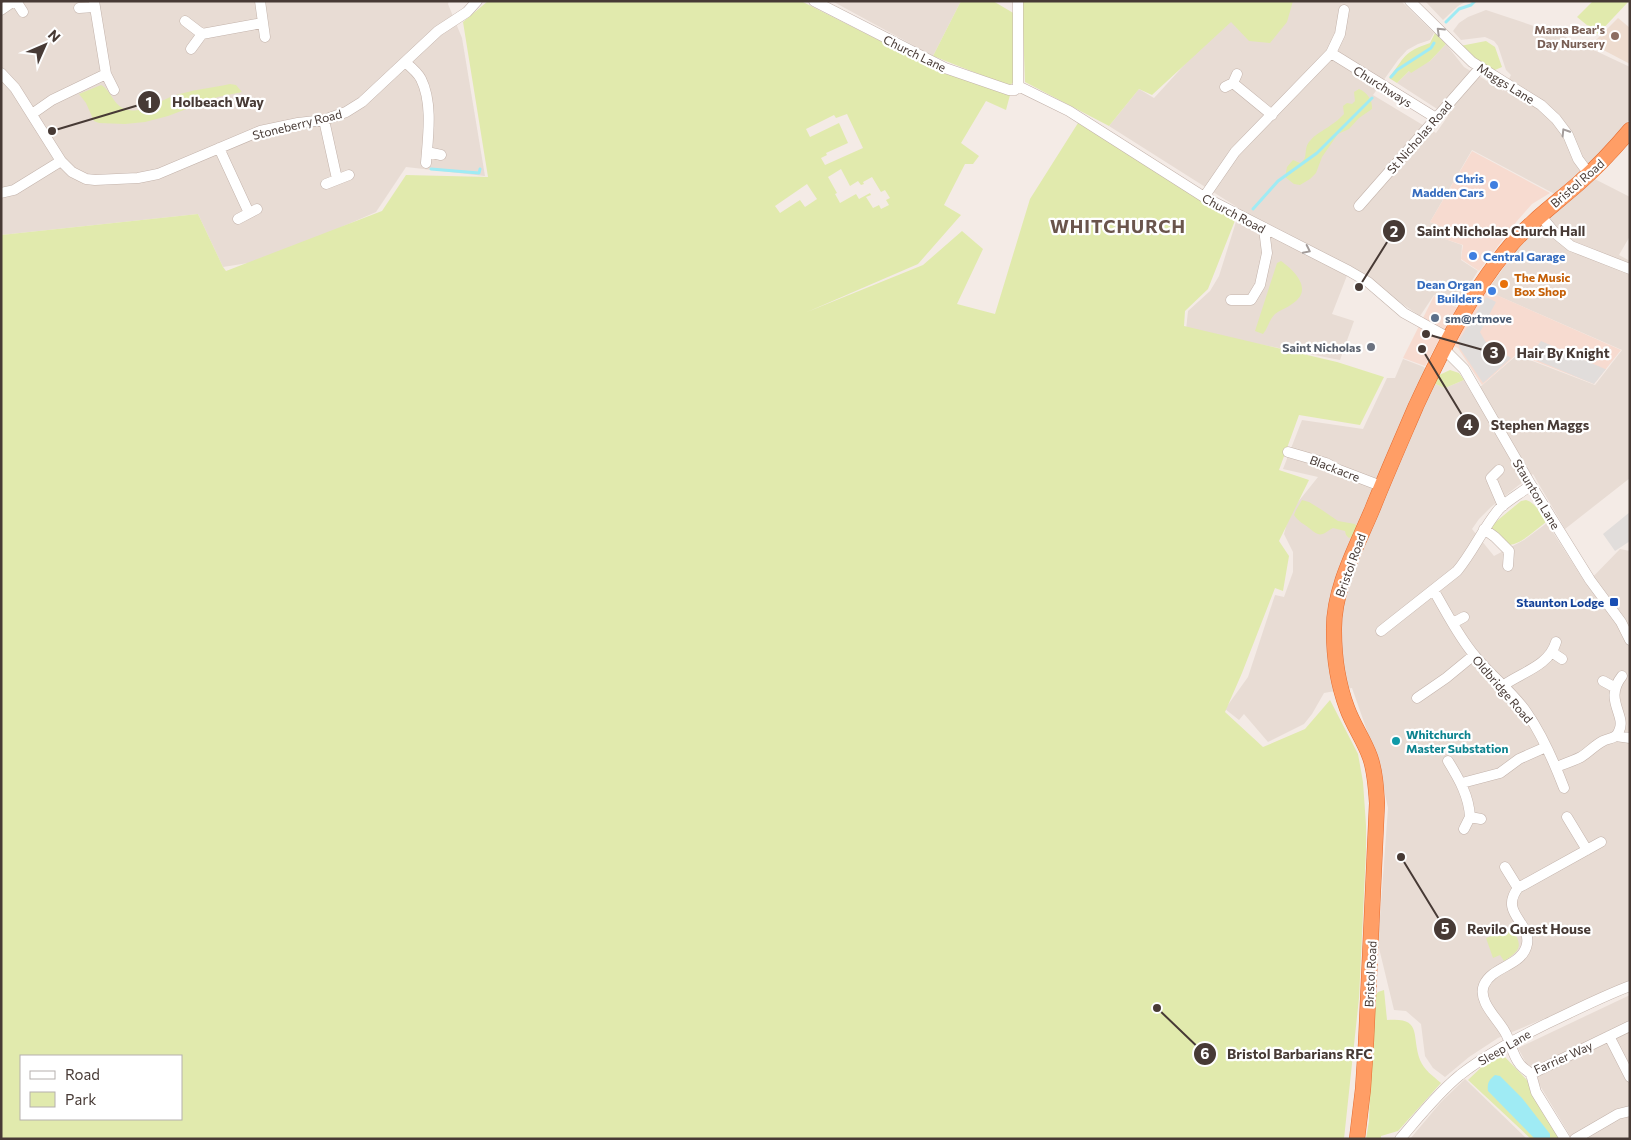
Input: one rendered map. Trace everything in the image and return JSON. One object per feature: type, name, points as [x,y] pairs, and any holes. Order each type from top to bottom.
[{"type":"highway","name":"Bristol Road","points":[[1357,1139],[1366,1042],[1376,847],[1376,792],[1367,750],[1350,716],[1340,687],[1335,655],[1334,631],[1336,608],[1347,569],[1381,486],[1432,373],[1447,343],[1480,287],[1517,238],[1540,215],[1589,174],[1630,130]]},
{"type":"street","points":[[1,10],[15,1],[23,12]]},
{"type":"street","points":[[260,1],[265,37]]},
{"type":"street","name":"Stoneberry Road","points":[[61,161],[72,172],[86,179],[105,181],[158,174],[271,128],[324,120],[346,112],[362,102],[438,31],[467,12],[477,1]]},
{"type":"street","name":"Church Lane","points":[[814,1],[945,68],[1009,90],[1015,90],[1018,86]]},
{"type":"street","points":[[1018,1],[1018,86]]},
{"type":"street","name":"Maggs Lane","points":[[1410,1],[1480,68],[1541,105],[1556,119],[1568,135],[1578,159],[1589,174]]},
{"type":"street","points":[[79,8],[94,4],[106,74],[114,90]]},
{"type":"street","points":[[1204,197],[1236,152],[1331,53],[1340,34],[1344,10]]},
{"type":"street","points":[[186,22],[202,34]]},
{"type":"street","points":[[191,49],[202,34],[262,23]]},
{"type":"street","name":"Churchways","points":[[1331,53],[1436,118]]},
{"type":"street","points":[[405,62],[421,79],[425,91],[429,118],[426,157],[441,155]]},
{"type":"street","name":"St Nicholas Road","points":[[1359,206],[1480,68]]},
{"type":"street","points":[[1,73],[10,81],[61,161],[14,190],[1,194]]},
{"type":"street","points":[[32,114],[52,100],[106,74]]},
{"type":"street","points":[[1232,81],[1272,116]]},
{"type":"street","name":"Church Road","points":[[1018,86],[1069,111],[1204,197],[1355,274],[1368,282],[1404,313],[1447,343]]},
{"type":"street","points":[[324,120],[337,180]]},
{"type":"street","points":[[219,148],[253,211],[238,219]]},
{"type":"street","points":[[326,184],[349,175]]},
{"type":"street","points":[[1540,215],[1555,233],[1571,246],[1630,269]]},
{"type":"street","points":[[1231,300],[1251,300],[1260,285],[1267,252],[1264,229]]},
{"type":"street","name":"Staunton Lane","points":[[1447,343],[1531,485],[1590,580],[1621,622],[1630,640]]},
{"type":"street","name":"Blackacre","points":[[1288,452],[1326,463],[1381,486]]},
{"type":"street","points":[[1499,470],[1487,477],[1503,506]]},
{"type":"street","points":[[1386,632],[1457,571],[1484,530],[1503,506],[1531,485]]},
{"type":"street","points":[[1484,530],[1513,550],[1508,566]]},
{"type":"street","name":"Oldbridge Road","points":[[1434,591],[1466,645],[1504,685],[1526,712],[1546,747],[1564,788]]},
{"type":"street","points":[[1452,623],[1464,617]]},
{"type":"street","points":[[1504,685],[1543,662],[1553,653],[1556,642]]},
{"type":"street","points":[[1553,653],[1562,659]]},
{"type":"street","points":[[1417,698],[1474,655]]},
{"type":"street","points":[[1616,736],[1620,730],[1620,723],[1615,705],[1614,686],[1622,676]]},
{"type":"street","points":[[1603,681],[1614,686]]},
{"type":"street","points":[[1556,767],[1581,757],[1602,741],[1616,736],[1630,738]]},
{"type":"street","points":[[1462,783],[1500,773],[1519,759],[1546,747]]},
{"type":"street","points":[[1448,761],[1462,783],[1470,810],[1470,817],[1464,829]]},
{"type":"street","points":[[1470,817],[1481,819]]},
{"type":"street","points":[[1567,817],[1587,850]]},
{"type":"street","points":[[1504,867],[1518,888],[1601,842]]},
{"type":"street","name":"Farrier Way","points":[[1518,888],[1512,900],[1512,910],[1526,932],[1528,942],[1526,950],[1520,957],[1490,978],[1484,985],[1483,994],[1486,1003],[1506,1034],[1518,1062],[1530,1074],[1630,1026]]},
{"type":"street","name":"Sleep Lane","points":[[1400,1139],[1433,1100],[1459,1076],[1482,1059],[1509,1042],[1600,998],[1630,986]]},
{"type":"street","points":[[1610,1036],[1630,1077]]},
{"type":"street","points":[[1530,1074],[1536,1092],[1565,1139]]},
{"type":"street","points":[[1576,1139],[1618,1114],[1630,1111]]},
{"type":"shaded area","points":[[1,1],[449,1],[448,4],[462,38],[485,176],[406,167],[376,212],[266,260],[223,267],[198,214],[1,235]]},
{"type":"shaded area","points":[[832,1],[961,1],[933,56]]},
{"type":"shaded area","points":[[1243,1],[1401,1],[1434,33],[1430,40],[1407,50],[1373,95],[1436,133],[1448,116],[1397,83],[1409,71],[1430,61],[1446,44],[1464,67],[1503,91],[1511,75],[1506,70],[1498,46],[1494,41],[1485,37],[1461,40],[1453,31],[1459,23],[1468,17],[1486,10],[1564,36],[1630,67],[1630,119],[1608,146],[1581,172],[1630,197],[1630,236],[1619,255],[1630,261],[1630,478],[1565,529],[1533,474],[1491,507],[1472,529],[1494,556],[1524,540],[1547,523],[1586,584],[1620,549],[1630,551],[1630,985],[1498,1038],[1469,1057],[1445,1077],[1433,1068],[1425,1056],[1421,1024],[1406,1011],[1394,1010],[1378,944],[1388,808],[1378,762],[1352,688],[1324,693],[1304,724],[1268,742],[1244,714],[1239,720],[1225,709],[1248,677],[1275,595],[1284,597],[1293,572],[1293,552],[1284,534],[1290,512],[1318,477],[1283,469],[1302,420],[1363,429],[1387,378],[1395,378],[1403,359],[1424,367],[1433,383],[1445,388],[1464,380],[1472,394],[1517,355],[1595,385],[1622,350],[1487,291],[1532,228],[1566,200],[1472,150],[1430,222],[1448,229],[1445,239],[1462,245],[1461,260],[1478,271],[1456,306],[1434,295],[1420,316],[1350,268],[1332,314],[1354,321],[1340,360],[1186,330],[1188,311],[1210,291],[1219,276],[1240,209],[1109,126],[1139,89],[1154,98]]},
{"type":"shaded area","points":[[1425,1],[1467,1],[1458,6],[1443,20]]},
{"type":"shaded area","name":"Mama Bear's Day Nursery","points":[[1618,18],[1630,28],[1630,64],[1592,44]]},
{"type":"shaded area","points":[[1472,151],[1550,193],[1532,204],[1479,271],[1461,259],[1463,245],[1445,239],[1447,229],[1430,222]]},
{"type":"shaded area","points":[[1485,290],[1621,350],[1594,384],[1517,354],[1482,385],[1458,348],[1439,340],[1425,366],[1403,358],[1434,296],[1470,314]]},
{"type":"shaded area","points":[[1486,297],[1496,302],[1480,332],[1485,341],[1511,358],[1483,383],[1459,347],[1459,340]]},
{"type":"shaded area","points":[[1541,341],[1606,369],[1594,384],[1529,357]]},
{"type":"shaded area","points":[[1630,512],[1630,541],[1615,551],[1603,534]]},
{"type":"shaded area","points":[[1630,995],[1630,1139],[1572,1139],[1539,1084],[1537,1076],[1531,1066],[1526,1063],[1518,1048]]},
{"type":"shaded area","points":[[1465,1079],[1527,1139],[1410,1139],[1441,1102]]},
{"type":"green space","points":[[488,1],[801,1],[932,67],[1010,95],[1006,110],[986,101],[961,143],[979,156],[973,164],[965,164],[944,205],[961,215],[918,264],[807,312],[923,265],[962,231],[983,249],[957,304],[995,314],[1030,199],[1078,123],[1236,218],[1208,289],[1185,311],[1184,326],[1337,362],[1384,377],[1360,425],[1299,415],[1279,470],[1309,480],[1279,541],[1289,556],[1283,591],[1275,588],[1225,712],[1263,747],[1305,729],[1330,700],[1358,754],[1363,782],[1366,851],[1359,998],[1344,1139],[1,1139],[1,235],[198,214],[226,271],[382,211],[406,175],[488,177],[463,22]],"holes":[[[847,114],[863,148],[825,165],[821,158],[827,155],[826,153],[848,143],[839,123],[810,137],[806,129],[834,115],[836,118]],[[841,169],[850,186],[858,181],[861,185],[864,184],[863,182],[872,177],[881,192],[885,190],[890,198],[886,200],[889,205],[881,209],[879,205],[873,208],[866,197],[871,195],[870,193],[859,199],[856,194],[840,203],[828,177]],[[807,184],[817,199],[805,207],[800,200],[780,213],[775,206]]]},
{"type":"green space","points":[[961,1],[993,1],[1015,14],[1016,80],[1009,86],[933,56]]},
{"type":"green space","points":[[1022,1],[1293,1],[1287,22],[1270,43],[1249,41],[1231,22],[1152,95],[1139,89],[1109,126],[1025,82]]},
{"type":"green space","points":[[1593,1],[1629,1],[1598,34],[1577,17]]},
{"type":"green space","points":[[1435,33],[1446,44],[1430,61],[1411,73],[1409,71],[1397,83],[1389,78],[1409,52],[1430,43]]},
{"type":"green space","points":[[1486,41],[1495,47],[1502,67],[1495,70],[1488,69],[1460,46]]},
{"type":"green space","points":[[230,84],[236,85],[242,92],[218,97],[168,116],[145,122],[125,124],[99,123],[94,121],[86,103],[79,94],[101,85],[121,107],[138,110],[180,94]]},
{"type":"green space","points":[[1359,89],[1369,97],[1372,109],[1359,118],[1349,129],[1338,134],[1322,157],[1316,173],[1310,179],[1300,185],[1294,184],[1285,177],[1287,167],[1293,160],[1300,163],[1303,161],[1309,142],[1344,114],[1343,106],[1347,103],[1352,104],[1355,101],[1354,92]]},
{"type":"green space","points":[[1281,261],[1292,270],[1300,281],[1302,293],[1292,304],[1275,314],[1263,334],[1255,331],[1277,263]]},
{"type":"green space","points":[[1450,370],[1459,373],[1464,380],[1445,388],[1433,383],[1435,377]]},
{"type":"green space","points":[[1302,500],[1309,502],[1338,521],[1355,524],[1357,526],[1353,536],[1349,538],[1345,531],[1333,528],[1321,534],[1313,531],[1294,515]]},
{"type":"green space","points":[[1526,500],[1535,506],[1546,522],[1523,540],[1507,545],[1491,530],[1492,525],[1521,501]]},
{"type":"green space","points":[[1512,929],[1519,944],[1517,951],[1504,961],[1500,955],[1493,958],[1486,938]]},
{"type":"green space","points":[[1384,990],[1387,1020],[1406,1021],[1411,1025],[1414,1030],[1417,1051],[1422,1064],[1441,1083],[1398,1131],[1381,1136],[1381,1139],[1366,1139],[1369,1121],[1373,999],[1378,992]]},
{"type":"green space","points":[[1502,1054],[1527,1080],[1545,1114],[1563,1139],[1531,1139],[1468,1080],[1491,1058]]},
{"type":"water","points":[[1495,1075],[1500,1076],[1522,1098],[1550,1134],[1550,1139],[1535,1139],[1488,1091],[1489,1082]]},
{"type":"waterway","points":[[1446,22],[1459,9],[1471,5],[1475,1]]},
{"type":"waterway","points":[[1391,77],[1397,70],[1431,48],[1434,43]]},
{"type":"waterway","points":[[1253,209],[1278,181],[1317,153],[1372,98]]},
{"type":"waterway","points":[[431,169],[479,173],[480,169]]},
{"type":"place","name":"Mama Bear's Day Nursery","points":[[1615,36]]},
{"type":"place","name":"Holbeach Way","points":[[52,131]]},
{"type":"place","name":"Chris Madden Cars","points":[[1494,185]]},
{"type":"place","name":"Central Garage","points":[[1473,256]]},
{"type":"place","name":"The Music Box Shop","points":[[1504,284]]},
{"type":"place","name":"Saint Nicholas Church Hall","points":[[1359,287]]},
{"type":"place","name":"Dean Organ Builders","points":[[1492,291]]},
{"type":"place","name":"sm@rtmove","points":[[1435,318]]},
{"type":"place","name":"Hair By Knight","points":[[1426,334]]},
{"type":"place","name":"Saint Nicholas","points":[[1371,347]]},
{"type":"place","name":"Stephen Maggs","points":[[1422,349]]},
{"type":"place","name":"Staunton Lodge","points":[[1614,602]]},
{"type":"place","name":"Whitchurch Master Substation","points":[[1396,741]]},
{"type":"place","name":"Revilo Guest House","points":[[1401,857]]},
{"type":"place","name":"Bristol Barbarians RFC","points":[[1157,1008]]},
{"type":"district","name":"WHITCHURCH","points":[[1118,226]]}]
